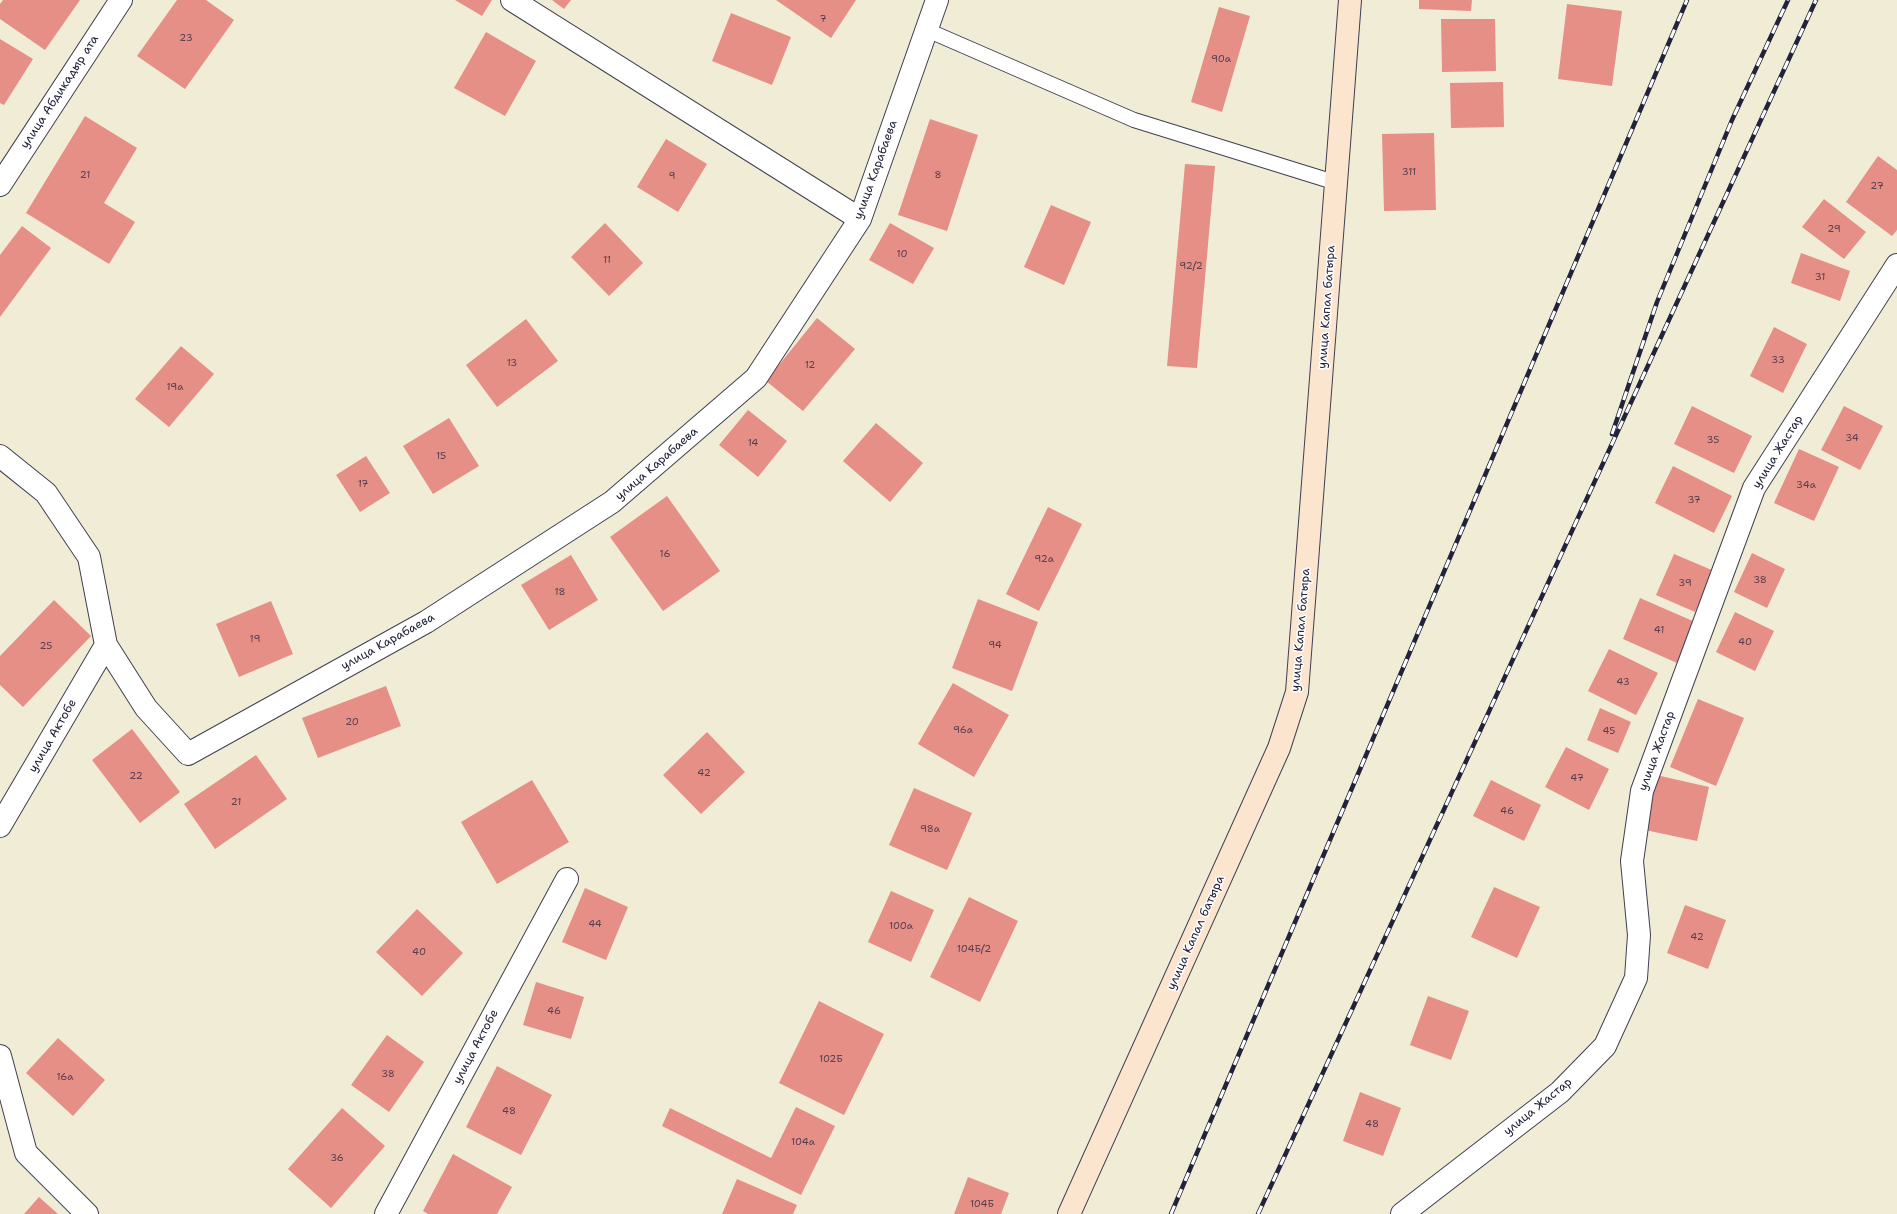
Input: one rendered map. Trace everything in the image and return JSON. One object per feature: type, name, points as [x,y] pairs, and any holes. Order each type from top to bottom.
[{"type":"main road","name":"улица Капал батыра","points":[[1069,1214],[1279,748],[1297,692],[1350,0]]},
{"type":"street","name":"улица Абдикадыр ата","points":[[0,185],[121,0]]},
{"type":"street","points":[[512,0],[860,219]]},
{"type":"street","name":"улица Карабаева","points":[[106,645],[146,708],[188,754],[426,622],[612,502],[756,378],[860,219],[937,0]]},
{"type":"street","name":"улица Жастар","points":[[1402,1214],[1560,1092],[1606,1046],[1636,978],[1640,935],[1632,861],[1642,791],[1751,495],[1754,488],[1897,265]]},
{"type":"street","points":[[0,456],[46,493],[89,557],[106,645]]},
{"type":"street","name":"улица Актобе","points":[[0,826],[106,645]]},
{"type":"street","name":"улица Актобе","points":[[386,1214],[567,879]]},
{"type":"street","points":[[0,1056],[26,1153],[87,1214]]},
{"type":"lane","points":[[927,30],[1134,120],[1337,183]]},
{"type":"building","points":[[3,0],[80,0],[45,50],[0,19],[0,4]]},
{"type":"building","points":[[177,0],[206,0],[234,20],[185,89],[137,56]]},
{"type":"building","points":[[455,0],[492,0],[482,16]]},
{"type":"building","points":[[552,0],[571,0],[564,9]]},
{"type":"building","points":[[776,0],[856,0],[831,38]]},
{"type":"building","points":[[1419,0],[1472,0],[1471,11],[1419,9]]},
{"type":"building","points":[[1567,4],[1622,11],[1612,86],[1558,79]]},
{"type":"building","points":[[1219,7],[1250,16],[1222,112],[1191,102]]},
{"type":"building","points":[[731,13],[791,37],[772,85],[712,61]]},
{"type":"building","points":[[1441,19],[1495,19],[1496,71],[1442,72]]},
{"type":"building","points":[[486,32],[536,61],[505,116],[454,88]]},
{"type":"building","points":[[0,39],[33,59],[4,105],[0,103]]},
{"type":"building","points":[[1503,82],[1504,127],[1451,128],[1450,83]]},
{"type":"building","points":[[85,116],[137,148],[104,203],[135,222],[109,264],[26,213]]},
{"type":"building","points":[[930,119],[978,135],[947,231],[898,215]]},
{"type":"building","points":[[1434,133],[1436,210],[1384,211],[1382,134]]},
{"type":"building","points":[[666,139],[707,164],[678,212],[637,187]]},
{"type":"building","points":[[1878,156],[1897,170],[1897,230],[1892,236],[1846,202]]},
{"type":"building","points":[[1185,164],[1215,166],[1197,368],[1167,366]]},
{"type":"building","points":[[1824,199],[1866,232],[1844,259],[1802,227]]},
{"type":"building","points":[[1051,205],[1091,222],[1064,285],[1024,267]]},
{"type":"building","points":[[605,223],[643,263],[609,296],[571,257]]},
{"type":"building","points":[[890,223],[934,248],[913,284],[869,260]]},
{"type":"building","points":[[22,226],[51,248],[0,317],[0,255]]},
{"type":"building","points":[[1801,253],[1850,271],[1840,301],[1791,283]]},
{"type":"building","points":[[817,318],[855,349],[803,411],[766,381]]},
{"type":"building","points":[[526,319],[558,361],[497,407],[466,365]]},
{"type":"building","points":[[1774,327],[1807,344],[1783,393],[1750,376]]},
{"type":"building","points":[[181,346],[214,374],[169,427],[135,399]]},
{"type":"building","points":[[1692,406],[1752,436],[1734,473],[1674,444]]},
{"type":"building","points":[[1844,406],[1883,426],[1860,470],[1821,450]]},
{"type":"building","points":[[748,410],[787,441],[758,477],[719,445]]},
{"type":"building","points":[[449,418],[479,466],[433,494],[403,446]]},
{"type":"building","points":[[876,423],[923,463],[890,502],[843,461]]},
{"type":"building","points":[[1799,449],[1839,467],[1814,521],[1774,503]]},
{"type":"building","points":[[366,456],[390,493],[360,512],[336,475]]},
{"type":"building","points":[[1673,466],[1732,496],[1714,533],[1655,503]]},
{"type":"building","points":[[667,496],[720,571],[663,611],[610,537]]},
{"type":"building","points":[[1048,507],[1082,524],[1039,611],[1006,594]]},
{"type":"building","points":[[1752,553],[1785,569],[1767,608],[1734,592]]},
{"type":"building","points":[[1674,554],[1714,571],[1695,612],[1656,595]]},
{"type":"building","points":[[571,555],[598,600],[549,630],[521,585]]},
{"type":"building","points":[[1640,598],[1695,622],[1677,663],[1623,639]]},
{"type":"building","points":[[978,599],[1038,622],[1012,691],[952,668]]},
{"type":"building","points":[[54,600],[91,636],[23,707],[0,685],[0,656]]},
{"type":"building","points":[[271,601],[293,654],[239,677],[216,624]]},
{"type":"building","points":[[1735,612],[1774,631],[1755,671],[1716,652]]},
{"type":"building","points":[[1609,649],[1658,673],[1636,715],[1588,691]]},
{"type":"building","points":[[953,683],[1009,715],[974,777],[918,744]]},
{"type":"building","points":[[386,686],[401,726],[318,758],[302,718]]},
{"type":"building","points":[[1698,699],[1744,718],[1716,786],[1670,767]]},
{"type":"building","points":[[1600,708],[1631,722],[1618,753],[1587,740]]},
{"type":"building","points":[[132,729],[180,792],[140,823],[92,760]]},
{"type":"building","points":[[707,732],[745,772],[701,814],[663,775]]},
{"type":"building","points":[[1566,747],[1609,769],[1589,810],[1545,787]]},
{"type":"building","points":[[256,755],[287,799],[215,849],[184,804]]},
{"type":"building","points":[[1656,775],[1709,787],[1697,841],[1645,830]]},
{"type":"building","points":[[532,780],[569,842],[497,884],[461,822]]},
{"type":"building","points":[[1491,780],[1541,805],[1524,841],[1473,816]]},
{"type":"building","points":[[914,788],[972,813],[947,870],[889,845]]},
{"type":"building","points":[[1494,887],[1540,907],[1517,958],[1471,937]]},
{"type":"building","points":[[585,888],[628,907],[606,960],[562,942]]},
{"type":"building","points":[[891,891],[934,910],[911,962],[868,942]]},
{"type":"building","points":[[969,897],[1018,921],[980,1002],[930,977]]},
{"type":"building","points":[[1685,905],[1726,920],[1708,969],[1667,953]]},
{"type":"building","points":[[417,909],[463,953],[422,996],[376,952]]},
{"type":"building","points":[[536,982],[584,997],[571,1039],[523,1025]]},
{"type":"building","points":[[1428,996],[1469,1011],[1451,1060],[1410,1045]]},
{"type":"building","points":[[819,1001],[884,1034],[844,1115],[779,1083]]},
{"type":"building","points":[[387,1035],[424,1062],[389,1112],[351,1085]]},
{"type":"building","points":[[58,1038],[105,1080],[73,1116],[26,1073]]},
{"type":"building","points":[[497,1066],[552,1095],[521,1155],[466,1127]]},
{"type":"building","points":[[1360,1092],[1401,1108],[1383,1156],[1343,1141]]},
{"type":"building","points":[[796,1107],[835,1126],[801,1195],[662,1126],[670,1108],[771,1158]]},
{"type":"building","points":[[342,1108],[385,1146],[331,1208],[288,1169]]},
{"type":"building","points":[[453,1154],[512,1187],[497,1214],[428,1214],[423,1211]]},
{"type":"building","points":[[968,1177],[1009,1193],[1001,1214],[954,1214]]},
{"type":"building","points":[[737,1179],[797,1205],[793,1214],[722,1214]]},
{"type":"building","points":[[39,1197],[58,1214],[24,1214]]},
{"type":"railway","points":[[1171,1214],[1687,0]]},
{"type":"railway","points":[[1612,434],[1657,302],[1732,120],[1788,0]]},
{"type":"railway","points":[[1258,1214],[1816,0]]}]
